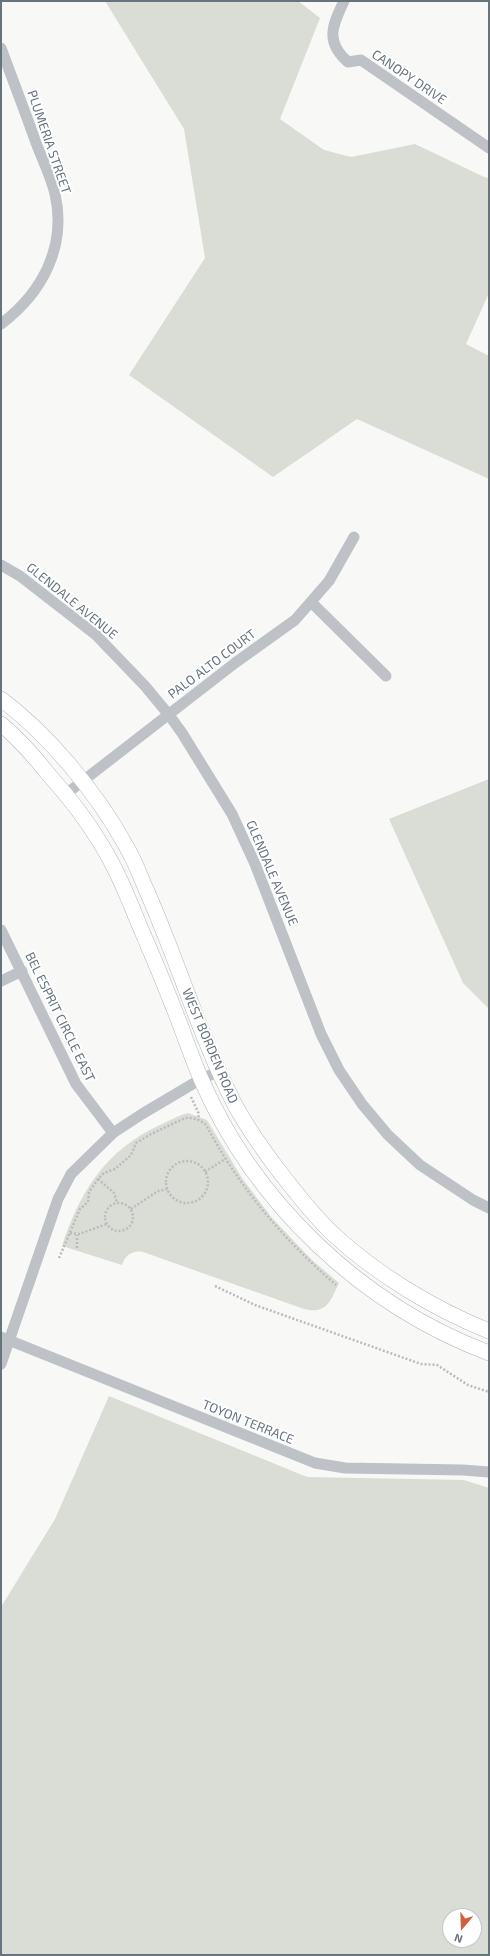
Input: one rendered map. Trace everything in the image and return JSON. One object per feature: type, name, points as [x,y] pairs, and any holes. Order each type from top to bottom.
[{"type":"main road","name":"WEST BORDEN ROAD","points":[[1,699],[23,715],[83,781],[95,796],[127,846],[156,910],[220,1071],[235,1104],[253,1136],[295,1191],[332,1232],[373,1267],[456,1318],[489,1331]]},
{"type":"main road","name":"WEST BORDEN ROAD","points":[[1,724],[18,738],[66,794],[101,843],[116,870],[168,994],[201,1079],[220,1118],[247,1161],[278,1202],[314,1242],[347,1271],[385,1300],[422,1323],[489,1353]]},
{"type":"street","name":"CANOPY DRIVE","points":[[344,1],[336,17],[332,38],[338,53],[348,62],[361,60],[489,148]]},
{"type":"street","name":"PLUMERIA STREET","points":[[1,48],[55,194],[58,230],[50,266],[34,292],[12,316],[1,324]]},
{"type":"street","name":"PALO ALTO COURT","points":[[66,794],[295,620],[312,603],[330,581],[354,537]]},
{"type":"street","name":"GLENDALE AVENUE","points":[[1,565],[20,576],[96,635],[145,686],[169,715],[182,733],[232,814],[255,864],[321,1034],[339,1070],[362,1104],[388,1135],[420,1165],[473,1200],[489,1208]]},
{"type":"street","points":[[312,603],[386,676]]},
{"type":"street","name":"BEL ESPRIT CIRCLE EAST","points":[[1,930],[76,1084],[113,1133]]},
{"type":"street","points":[[1,981],[22,971]]},
{"type":"street","points":[[1,1364],[5,1339],[58,1199],[71,1174],[113,1133],[201,1079],[220,1071]]},
{"type":"street","name":"TOYON TERRACE","points":[[5,1339],[298,1458],[315,1463],[345,1468],[463,1470],[489,1472]]},
{"type":"path","points":[[59,1258],[80,1209],[88,1202],[89,1192],[98,1179],[104,1173],[115,1169],[131,1155],[136,1143],[151,1134],[187,1117],[204,1123],[225,1160],[266,1217],[292,1245],[336,1285]]},
{"type":"path","points":[[205,1172],[225,1160]]},
{"type":"path","points":[[194,1162],[205,1172],[208,1182],[207,1188],[203,1195],[196,1201],[187,1203],[179,1201],[172,1196],[168,1189],[168,1174],[178,1164],[194,1162]]},
{"type":"path","points":[[98,1179],[114,1193],[117,1203]]},
{"type":"path","points":[[131,1209],[158,1192],[168,1189]]},
{"type":"path","points":[[117,1203],[126,1204],[131,1209],[133,1220],[127,1230],[115,1231],[107,1224],[105,1218],[106,1211],[111,1205],[117,1203]]},
{"type":"path","points":[[70,1233],[77,1235],[107,1224]]},
{"type":"path","points":[[77,1235],[77,1248]]},
{"type":"path","points":[[215,1286],[255,1305],[422,1364],[437,1365],[468,1385],[489,1392]]},
{"type":"shaded area","points":[[105,1],[298,1],[320,18],[280,119],[324,150],[351,157],[415,144],[489,178],[489,293],[466,344],[489,356],[489,479],[357,419],[273,477],[129,375],[205,258],[184,129]]},
{"type":"shaded area","points":[[489,779],[489,1009],[463,983],[389,819]]},
{"type":"shaded area","points":[[188,1113],[207,1120],[242,1178],[272,1218],[312,1260],[339,1283],[327,1305],[323,1308],[318,1310],[304,1309],[143,1252],[130,1254],[125,1258],[122,1265],[62,1246],[77,1207],[98,1174],[110,1160],[124,1147],[141,1135],[174,1118]]},
{"type":"shaded area","points":[[109,1396],[307,1477],[464,1480],[489,1488],[489,1955],[1,1955],[1,1607],[55,1519]]}]
